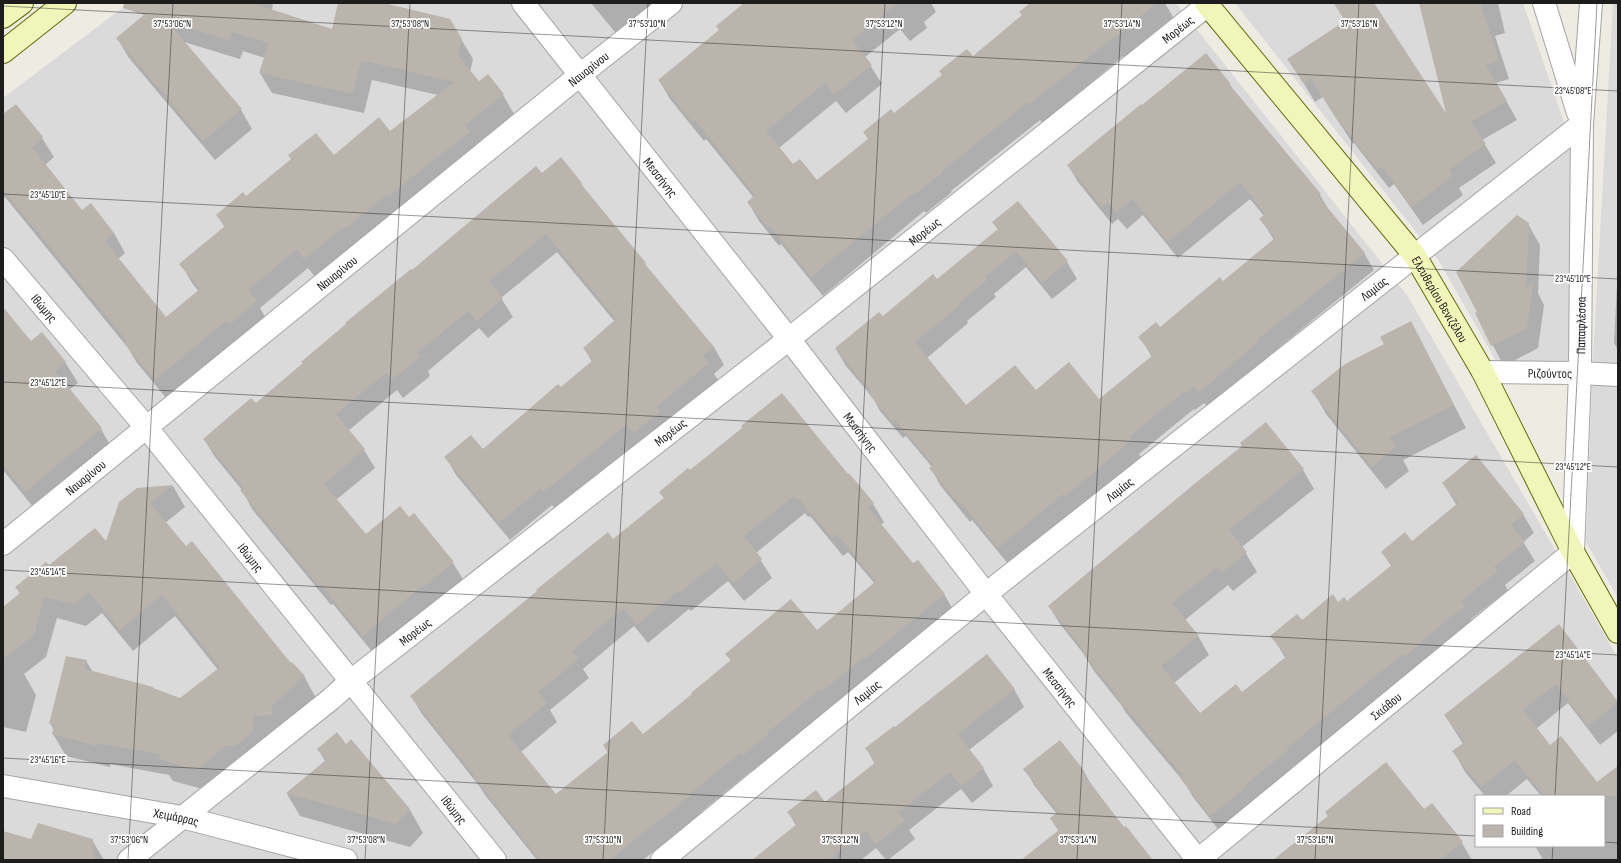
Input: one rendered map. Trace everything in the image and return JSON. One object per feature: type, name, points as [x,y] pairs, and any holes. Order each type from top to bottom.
[{"type":"street","points":[[3,17],[22,3]]},
{"type":"street","points":[[3,52],[65,3]]},
{"type":"street","name":"Μεσσήνης","points":[[523,3],[789,339],[986,594],[1198,860]]},
{"type":"street","name":"Ναυαρίνου","points":[[3,544],[580,75],[671,3]]},
{"type":"street","name":"Παπαφλέσσα","points":[[1573,552],[1580,373],[1582,124],[1591,3]]},
{"type":"street","name":"Ελευθερίου Βενιζέλου","points":[[1208,4],[1416,256],[1483,372],[1573,552],[1618,632]]},
{"type":"street","name":"Μορέως","points":[[129,860],[331,699],[351,681],[789,339],[1208,4]]},
{"type":"street","points":[[1548,4],[1582,124]]},
{"type":"street","name":"Λαμίας","points":[[662,860],[986,594],[1582,124]]},
{"type":"street","name":"Ιθώμης","points":[[3,259],[146,427],[495,860]]},
{"type":"street","name":"Ριζούντος","points":[[1483,372],[1618,375]]},
{"type":"street","name":"Σκιάθου","points":[[1198,860],[1573,552]]},
{"type":"street","name":"Χειμάρρας","points":[[3,786],[182,817],[346,860]]},
{"type":"shaded area","points":[[129,3],[1176,3],[1407,295],[1618,658],[1618,860],[3,860],[3,98]]},
{"type":"shaded area","points":[[1235,3],[1523,3],[1576,157],[1569,365],[1496,361],[1439,261]]},
{"type":"shaded area","points":[[1613,3],[1618,3],[1618,598],[1586,542],[1593,358]]},
{"type":"building","points":[[124,3],[252,3],[332,29],[338,3],[384,3],[450,19],[462,39],[458,56],[479,81],[488,74],[504,94],[465,125],[470,132],[390,196],[388,194],[304,259],[297,249],[248,290],[257,301],[229,325],[226,321],[155,380],[124,343],[127,341],[3,190],[3,114],[16,104],[43,137],[32,147],[82,210],[91,203],[114,233],[105,241],[166,317],[200,289],[179,264],[225,226],[216,215],[243,192],[246,196],[291,159],[288,155],[316,133],[334,155],[379,117],[390,131],[454,82],[361,60],[353,94],[259,73],[269,43],[232,32],[229,40],[168,22],[242,109],[203,141],[116,38],[144,15],[123,8]]},
{"type":"building","points":[[744,3],[898,3],[852,40],[872,65],[834,95],[825,83],[766,131],[793,164],[800,159],[817,180],[868,139],[863,132],[891,109],[894,113],[942,75],[939,71],[967,49],[973,56],[1022,15],[1019,12],[1030,3],[1157,3],[1030,104],[1028,102],[914,195],[913,193],[811,277],[770,226],[768,228],[747,202],[755,195],[695,120],[692,122],[658,80],[719,30],[716,26]]},
{"type":"building","points":[[1334,3],[1374,3],[1446,113],[1419,3],[1480,3],[1499,60],[1486,65],[1507,101],[1471,122],[1486,144],[1449,170],[1453,176],[1412,207],[1382,166],[1378,170],[1342,125],[1341,126],[1311,79],[1304,84],[1287,59],[1345,21]]},
{"type":"building","points":[[1206,53],[1230,83],[1229,84],[1321,194],[1318,196],[1365,253],[1257,340],[1258,342],[1199,393],[1194,386],[1185,394],[1184,392],[1130,436],[1132,439],[1091,475],[1065,496],[1063,494],[998,548],[962,504],[960,505],[929,468],[933,465],[895,420],[892,422],[869,394],[871,392],[835,348],[879,312],[883,316],[933,274],[937,279],[998,229],[992,222],[1018,201],[1068,261],[1042,283],[1016,251],[985,277],[987,280],[958,304],[959,306],[915,342],[966,405],[1015,365],[1036,390],[1069,362],[1099,399],[1153,355],[1138,337],[1156,322],[1160,327],[1220,277],[1223,281],[1275,238],[1259,219],[1265,214],[1240,182],[1168,242],[1133,199],[1116,213],[1108,202],[1102,207],[1067,165]]},
{"type":"building","points":[[561,157],[582,183],[581,184],[646,263],[645,264],[714,347],[703,356],[709,363],[656,407],[660,411],[634,433],[627,424],[544,492],[541,488],[499,523],[444,457],[471,435],[483,449],[558,384],[561,387],[593,360],[583,348],[616,319],[546,234],[489,281],[503,298],[477,321],[468,311],[417,353],[420,357],[392,380],[386,373],[336,414],[365,449],[324,484],[366,534],[400,506],[409,517],[414,513],[454,562],[424,587],[423,585],[363,636],[322,587],[320,588],[240,490],[244,488],[203,439],[251,398],[256,403],[303,363],[301,362],[346,324],[345,323],[411,269],[412,270],[536,166],[542,173]]},
{"type":"building","points":[[1517,215],[1529,223],[1526,287],[1533,283],[1527,328],[1491,346],[1475,313],[1477,312],[1456,272]]},
{"type":"building","points":[[3,307],[31,341],[42,332],[66,362],[55,371],[102,428],[25,492],[3,465]]},
{"type":"building","points":[[1411,321],[1454,405],[1389,438],[1396,447],[1372,467],[1311,391],[1345,364],[1384,344],[1380,337]]},
{"type":"building","points":[[782,393],[848,474],[849,473],[874,503],[868,508],[913,563],[918,560],[945,594],[865,659],[864,657],[822,691],[820,689],[742,756],[740,753],[662,819],[661,818],[610,860],[540,860],[410,696],[537,591],[536,590],[608,532],[613,539],[664,498],[659,492],[688,468],[690,470],[742,428],[741,426]],"holes":[[[794,496],[797,499],[798,498],[832,538],[837,534],[876,581],[817,630],[791,599],[725,654],[731,660],[691,693],[692,694],[643,734],[632,721],[603,745],[608,752],[556,794],[508,735],[547,703],[538,692],[579,659],[572,651],[623,608],[637,625],[678,591],[679,593],[717,563],[733,583],[762,559],[744,536]]]},
{"type":"building","points":[[1266,422],[1304,469],[1229,530],[1247,552],[1222,573],[1217,567],[1172,603],[1199,636],[1161,666],[1200,713],[1236,684],[1242,692],[1287,656],[1270,636],[1297,614],[1302,620],[1333,594],[1338,602],[1344,597],[1347,601],[1392,565],[1381,552],[1405,532],[1412,541],[1458,503],[1442,483],[1476,455],[1524,514],[1511,525],[1525,542],[1494,567],[1498,571],[1461,601],[1465,606],[1405,656],[1403,654],[1287,748],[1288,750],[1210,816],[1180,778],[1183,776],[1114,694],[1115,693],[1082,652],[1084,650],[1048,606],[1242,446],[1240,443]]},
{"type":"building","points":[[173,485],[150,503],[186,546],[192,541],[290,662],[293,663],[305,676],[272,706],[272,715],[253,716],[253,731],[236,746],[225,746],[200,768],[193,769],[159,759],[160,754],[98,743],[97,746],[52,734],[54,725],[49,724],[66,656],[87,660],[85,669],[153,687],[180,698],[220,667],[162,595],[120,630],[89,592],[74,604],[44,597],[34,635],[3,659],[3,607],[20,593],[15,587],[46,562],[49,565],[95,528],[106,541],[119,502],[137,488]]},
{"type":"building","points":[[1559,624],[1618,702],[1588,726],[1556,684],[1523,710],[1550,745],[1561,736],[1597,782],[1618,766],[1618,796],[1543,795],[1515,760],[1481,787],[1452,751],[1465,742],[1444,715]]},
{"type":"building","points":[[987,654],[1015,689],[958,734],[984,768],[961,786],[950,772],[898,813],[905,821],[876,844],[866,831],[828,860],[752,860],[797,824],[787,812],[816,790],[825,802],[876,762],[865,748],[894,726],[895,727]]},
{"type":"building","points":[[337,732],[346,744],[351,739],[410,809],[396,824],[286,793],[326,760],[317,749]]},
{"type":"building","points":[[1060,740],[1082,768],[1080,770],[1124,827],[1126,826],[1153,860],[1021,860],[1059,830],[1050,818],[1058,812],[1023,769]]},
{"type":"building","points":[[1386,762],[1424,809],[1432,803],[1463,842],[1440,860],[1273,860],[1328,816],[1325,812]]},
{"type":"building","points":[[38,823],[93,839],[94,860],[3,860],[3,831],[31,839]]}]
